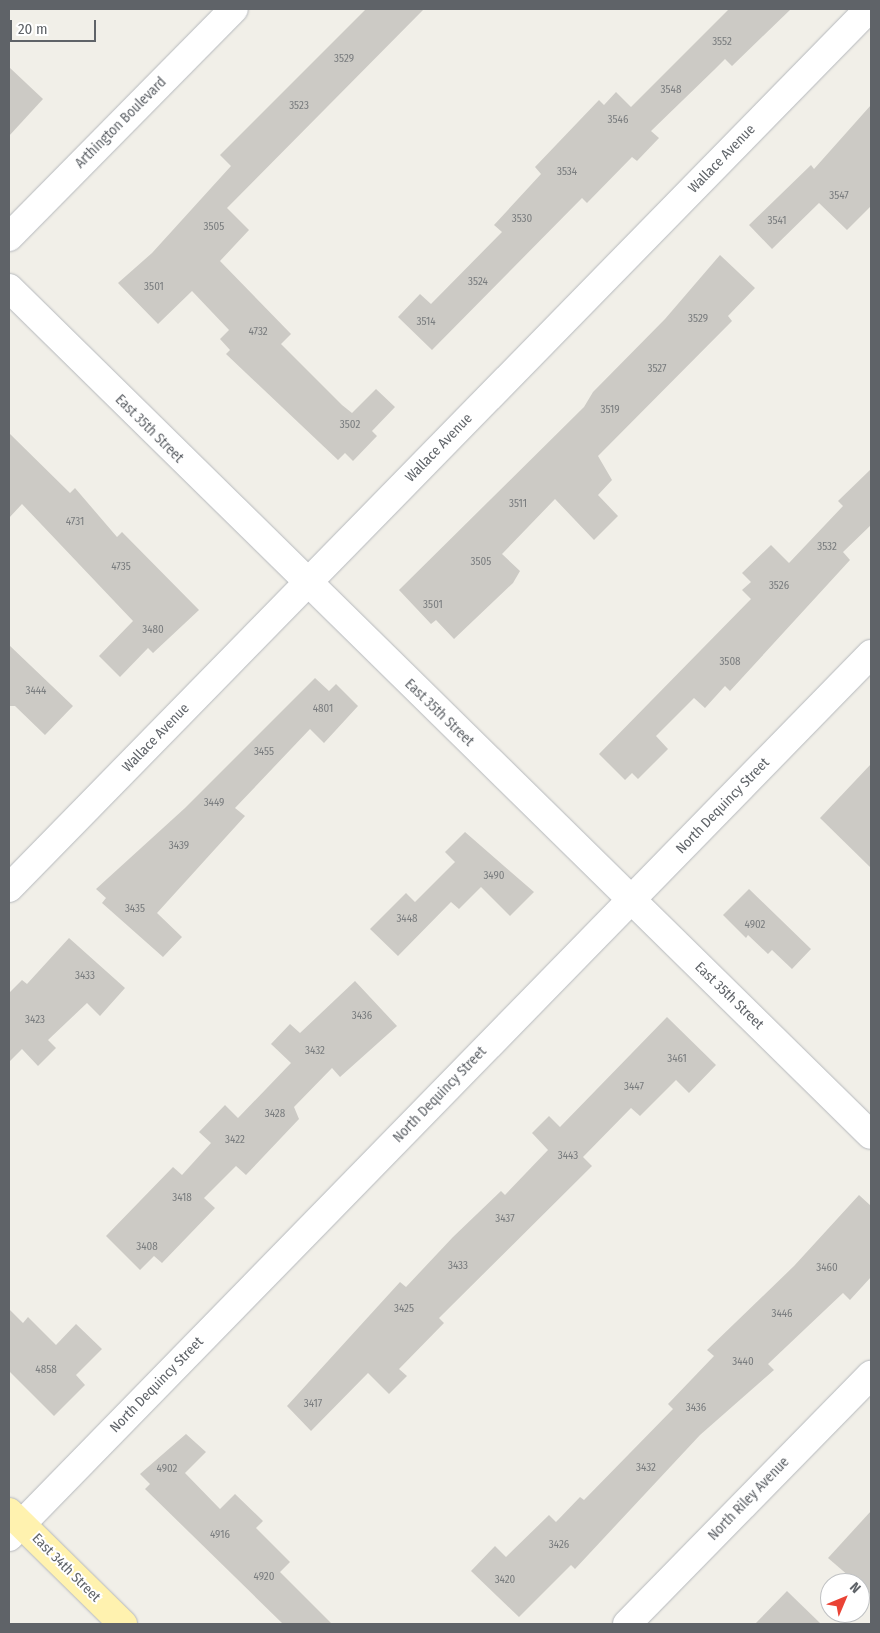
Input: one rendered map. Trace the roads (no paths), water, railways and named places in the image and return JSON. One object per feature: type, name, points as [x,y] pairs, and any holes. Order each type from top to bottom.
[{"type":"main road","name":"East 34th Street","points":[[13,1525],[123,1624]]},
{"type":"street","name":"Arthington Boulevard","points":[[9,237],[234,9]]},
{"type":"street","name":"Wallace Avenue","points":[[9,888],[869,9]]},
{"type":"street","name":"East 35th Street","points":[[9,288],[306,584],[871,1135]]},
{"type":"street","name":"North Dequincy Street","points":[[13,1525],[631,900],[871,654]]},
{"type":"street","name":"North Riley Avenue","points":[[627,1624],[871,1375]]}]
